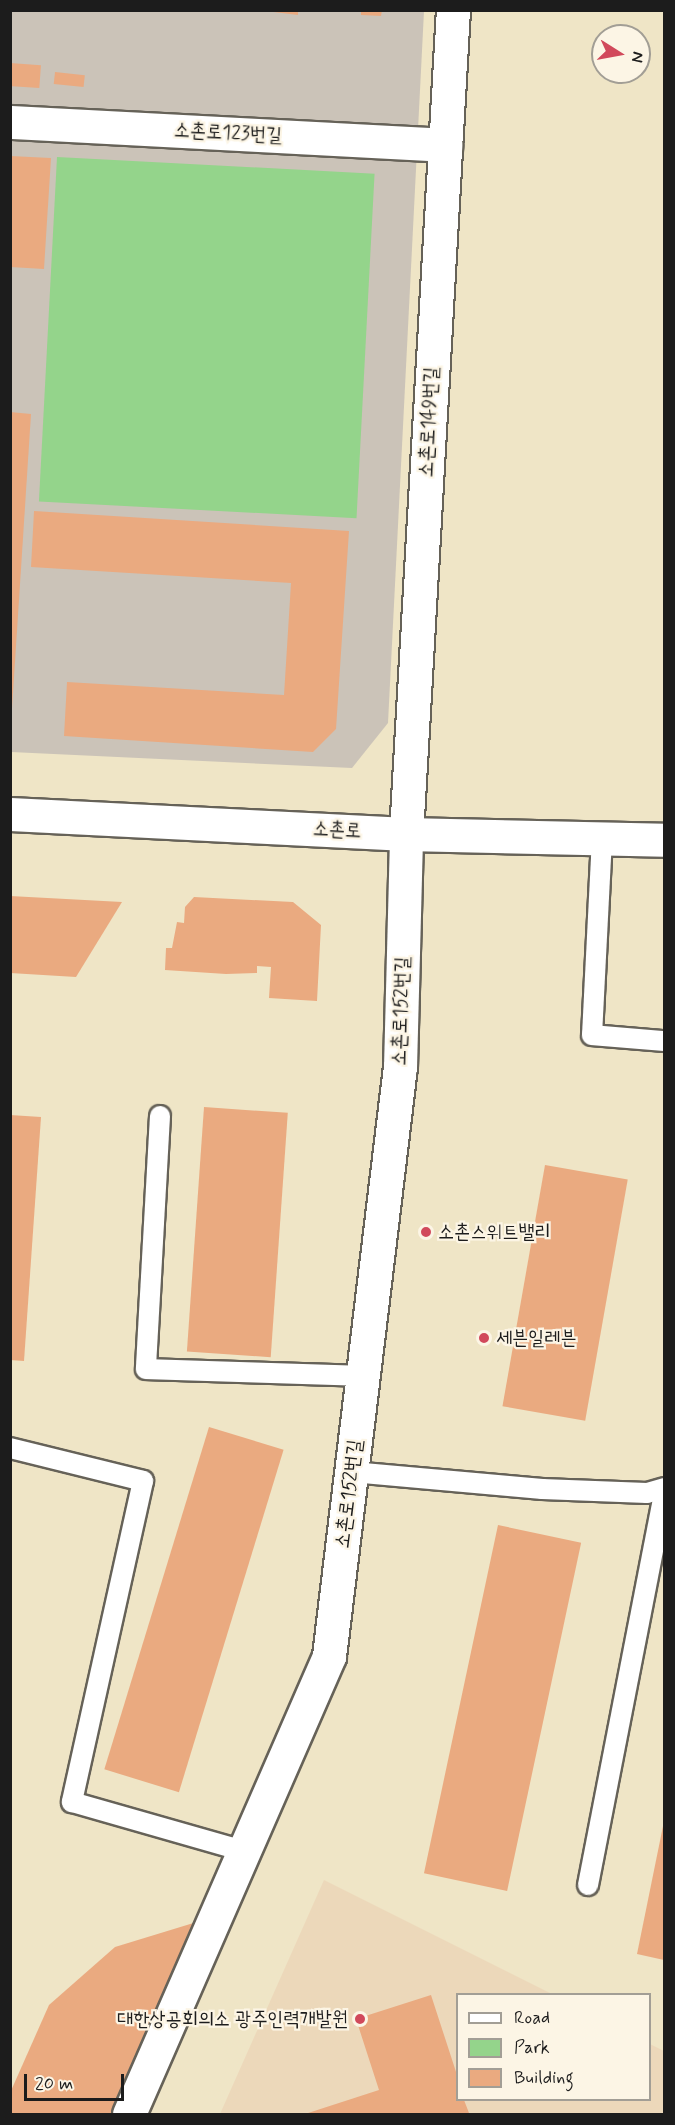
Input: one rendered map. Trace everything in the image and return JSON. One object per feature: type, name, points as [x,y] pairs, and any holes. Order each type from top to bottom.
[{"type":"street","name":"소촌로149번길","points":[[406,834],[453,10]]},
{"type":"street","name":"소촌로123번길","points":[[10,122],[445,145]]},
{"type":"street","name":"소촌로","points":[[10,814],[406,834],[664,840]]},
{"type":"street","name":"소촌로152번길","points":[[129,2115],[329,1656],[400,1067],[406,834]]},
{"type":"lane","points":[[602,838],[592,1035],[664,1041]]},
{"type":"lane","points":[[160,1116],[146,1369],[364,1376]]},
{"type":"lane","points":[[10,1448],[142,1481],[72,1802],[244,1851]]},
{"type":"lane","points":[[352,1472],[542,1489],[646,1492],[664,1488]]},
{"type":"lane","points":[[588,1885],[664,1494]]},
{"type":"shaded area","points":[[11,11],[424,11],[388,723],[352,768],[11,752]]},
{"type":"shaded area","name":"대한상공회의소 광주인력개발원","points":[[324,1880],[550,1993],[456,1993],[456,2101],[651,2101],[651,2044],[664,2051],[664,2114],[220,2114]]},
{"type":"green space","points":[[57,157],[375,174],[357,518],[39,502]]},
{"type":"building","points":[[257,10],[298,10],[298,15]]},
{"type":"building","points":[[361,10],[382,10],[381,16],[361,15]]},
{"type":"building","points":[[10,63],[41,65],[39,88],[10,86]]},
{"type":"building","points":[[55,72],[85,75],[84,87],[54,84]]},
{"type":"building","points":[[10,156],[51,158],[44,269],[10,267]]},
{"type":"building","points":[[10,412],[31,414],[12,708],[10,708]]},
{"type":"building","points":[[34,511],[349,531],[336,729],[313,752],[64,736],[67,682],[284,695],[291,583],[31,567]]},
{"type":"building","points":[[10,896],[122,902],[76,977],[10,973]]},
{"type":"building","points":[[194,897],[293,902],[321,925],[317,1001],[269,998],[271,967],[257,966],[257,973],[226,974],[165,970],[166,948],[172,948],[177,922],[184,923],[185,907]]},
{"type":"building","points":[[204,1107],[288,1113],[271,1357],[187,1351]]},
{"type":"building","points":[[10,1115],[41,1117],[24,1361],[10,1360]]},
{"type":"building","points":[[545,1165],[628,1180],[585,1421],[502,1406]]},
{"type":"building","points":[[209,1427],[284,1450],[179,1792],[104,1769]]},
{"type":"building","points":[[498,1525],[581,1543],[507,1891],[424,1873]]},
{"type":"building","points":[[664,1826],[664,1960],[637,1954]]},
{"type":"building","points":[[200,1921],[113,2114],[10,2114],[10,2093],[49,2005],[115,1947]]},
{"type":"building","points":[[431,1995],[456,2072],[456,2101],[464,2101],[469,2113],[305,2114],[379,2090],[356,2019]]},
{"type":"place","name":"소촌스위트밸리","points":[[426,1232]]},
{"type":"place","name":"세븐일레븐","points":[[484,1338]]},
{"type":"place","name":"대한상공회의소 광주인력개발원","points":[[360,2019]]}]
